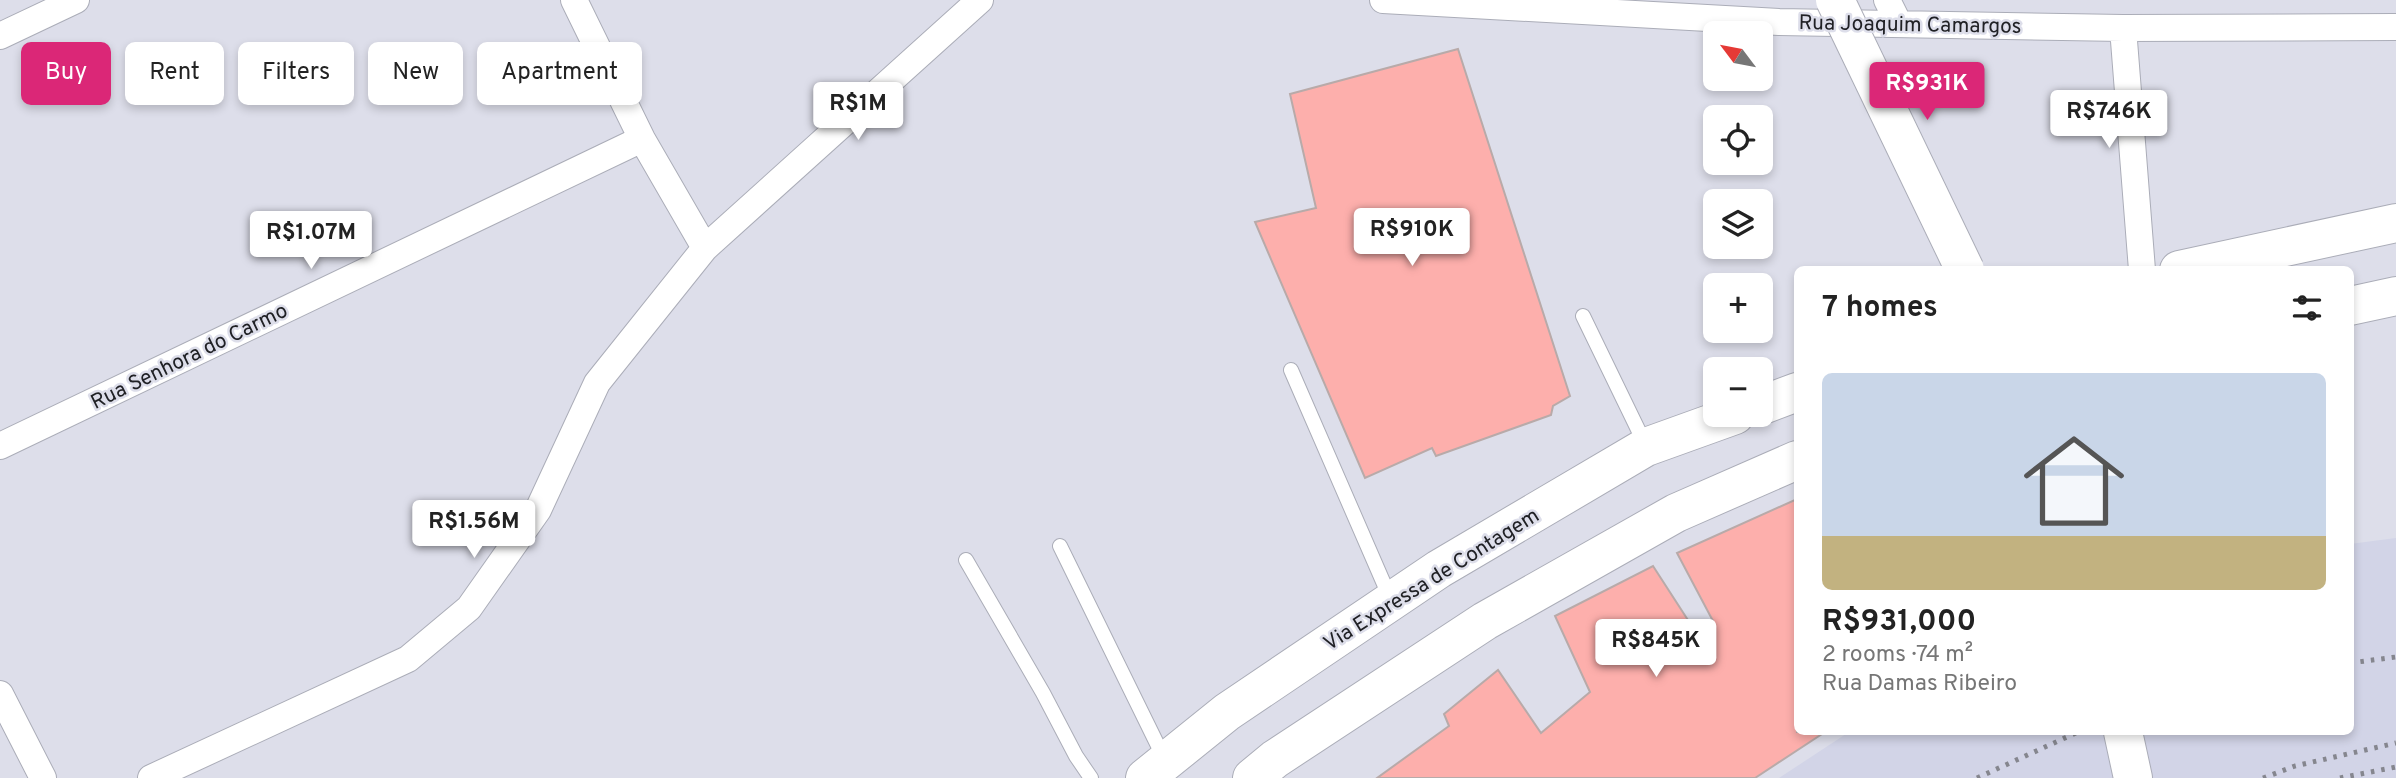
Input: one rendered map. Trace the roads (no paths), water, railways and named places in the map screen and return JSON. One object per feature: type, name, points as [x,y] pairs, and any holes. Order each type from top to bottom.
[{"type":"main road","points":[[1835,0],[1963,266]]},
{"type":"main road","points":[[2197,266],[2396,223]]},
{"type":"main road","points":[[2354,305],[2396,296]]},
{"type":"main road","points":[[1773,401],[1794,394]]},
{"type":"main road","name":"Via Expressa de Contagem","points":[[1156,770],[1227,712],[1439,569],[1646,447],[1703,427]]},
{"type":"main road","points":[[1252,778],[1485,621],[1676,513],[1794,461]]},
{"type":"main road","points":[[2124,735],[2133,778]]},
{"type":"street","points":[[0,37],[76,0]]},
{"type":"street","points":[[574,0],[642,139],[705,248]]},
{"type":"street","points":[[151,778],[408,659],[469,608],[538,510],[597,383],[705,248],[980,0]]},
{"type":"street","name":"Rua Joaquim Camargos","points":[[1383,0],[1779,22],[2123,28],[2396,27]]},
{"type":"street","points":[[1779,22],[1801,0]]},
{"type":"street","points":[[1887,0],[1899,24]]},
{"type":"street","points":[[2123,28],[2142,266]]},
{"type":"street","name":"Rua Senhora do Carmo","points":[[0,446],[642,139]]},
{"type":"street","points":[[0,694],[43,778]]},
{"type":"lane","points":[[1583,316],[1646,447]]},
{"type":"lane","points":[[1291,370],[1391,601]]},
{"type":"lane","points":[[1060,546],[1156,770]]},
{"type":"lane","points":[[966,560],[1091,778]]},
{"type":"railway","points":[[2354,662],[2396,657]]},
{"type":"railway","points":[[1977,778],[2071,735]]},
{"type":"railway","points":[[2263,778],[2295,766],[2396,743]]},
{"type":"railway","points":[[2340,778],[2396,767]]}]
